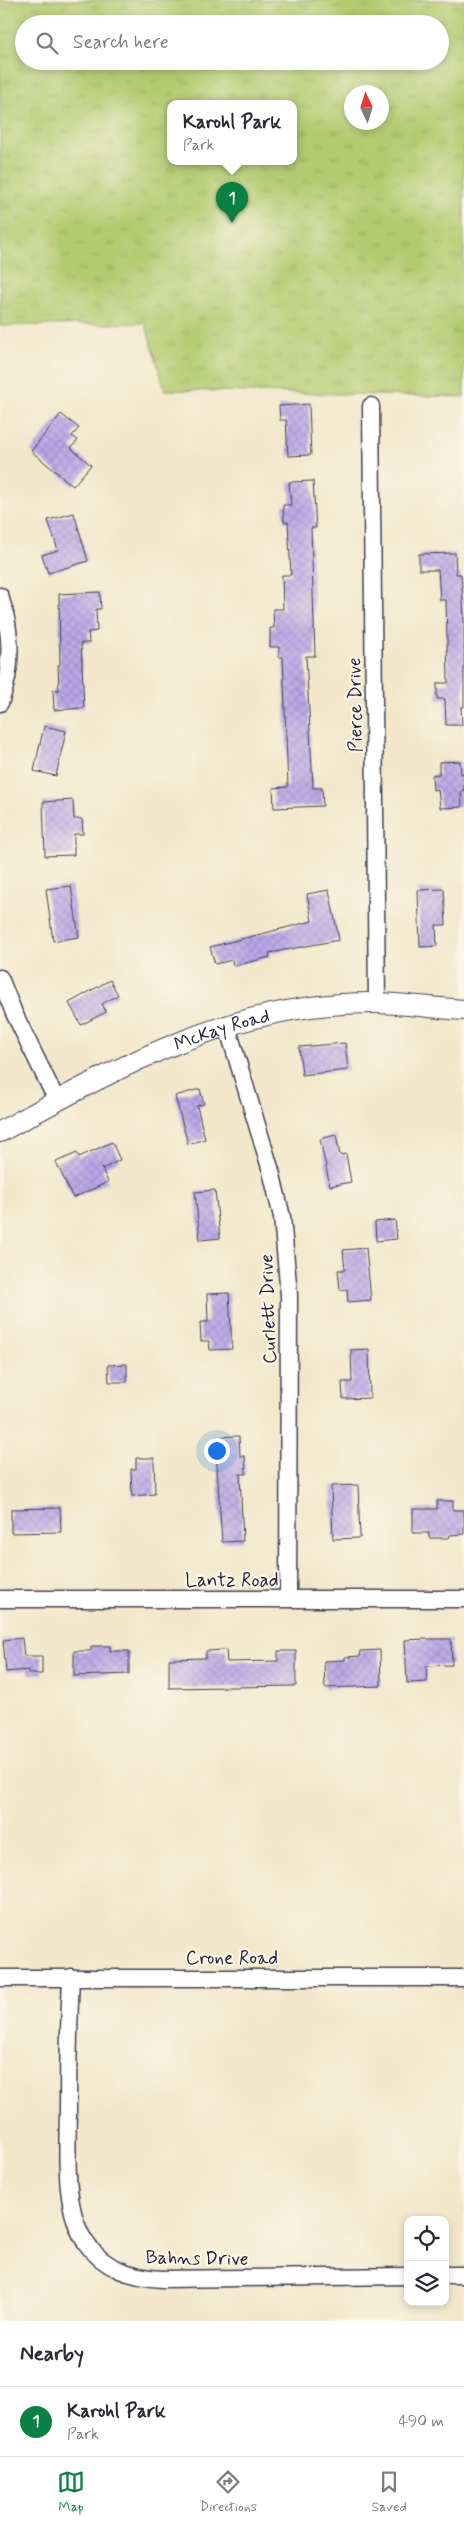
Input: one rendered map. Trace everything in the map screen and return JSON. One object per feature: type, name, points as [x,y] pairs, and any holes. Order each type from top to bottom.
[{"type":"street","name":"Pierce Drive","points":[[371,406],[377,1003]]},
{"type":"street","points":[[0,596],[8,627],[10,646],[7,675],[0,703]]},
{"type":"street","points":[[0,978],[14,1013],[57,1101]]},
{"type":"street","name":"McKay Road","points":[[0,1132],[145,1055],[253,1016],[292,1010],[377,1003],[464,1010]]},
{"type":"street","name":"Curlett Drive","points":[[227,1026],[271,1171],[286,1248],[290,1295],[288,1599]]},
{"type":"street","name":"Lantz Road","points":[[0,1599],[464,1599]]},
{"type":"street","name":"Bahns Drive","points":[[71,1977],[68,2173],[76,2222],[87,2244],[100,2259],[109,2266],[133,2275],[162,2279],[404,2276]]},
{"type":"street","name":"Crone Road","points":[[0,1978],[464,1978]]},
{"type":"street","points":[[449,2275],[464,2275]]},
{"type":"green space","points":[[0,0],[464,0],[464,397],[165,390],[145,323],[0,326]]},
{"type":"building","points":[[309,404],[311,455],[288,456],[286,420],[280,420],[279,406]]},
{"type":"building","points":[[61,414],[79,428],[72,436],[78,440],[71,448],[91,465],[73,486],[31,451]]},
{"type":"building","points":[[313,481],[316,528],[311,528],[315,656],[306,656],[313,788],[322,788],[323,806],[274,808],[273,788],[288,787],[283,657],[279,657],[279,647],[270,647],[270,628],[274,628],[273,609],[283,609],[282,575],[291,575],[288,522],[284,522],[283,505],[291,505],[289,482]]},
{"type":"building","points":[[74,513],[88,561],[48,573],[42,555],[58,550],[48,520]]},
{"type":"building","points":[[455,553],[456,574],[461,574],[464,616],[464,707],[461,707],[462,725],[446,725],[445,699],[437,699],[437,683],[448,683],[446,600],[440,600],[438,570],[419,570],[419,554]]},
{"type":"building","points":[[100,592],[101,609],[96,609],[97,631],[88,632],[89,643],[81,643],[84,708],[54,710],[53,690],[59,690],[59,594]]},
{"type":"building","points":[[44,726],[66,731],[56,776],[34,771]]},
{"type":"building","points":[[460,761],[461,774],[464,773],[464,790],[461,791],[462,807],[440,808],[438,789],[433,790],[432,775],[439,774],[439,762]]},
{"type":"building","points":[[73,800],[74,819],[82,819],[83,834],[74,834],[74,855],[45,856],[43,802]]},
{"type":"building","points":[[71,886],[79,937],[53,941],[46,889]]},
{"type":"building","points":[[444,889],[446,925],[436,925],[437,946],[420,947],[418,890]]},
{"type":"building","points":[[329,890],[339,940],[269,953],[270,957],[233,966],[232,960],[215,964],[210,947],[312,921],[307,894]]},
{"type":"building","points":[[110,980],[118,995],[102,1004],[106,1012],[81,1025],[69,1003]]},
{"type":"building","points":[[345,1043],[348,1070],[302,1075],[299,1047]]},
{"type":"building","points":[[200,1089],[204,1104],[197,1106],[205,1139],[188,1144],[175,1096]]},
{"type":"building","points":[[336,1135],[340,1155],[346,1154],[351,1182],[330,1186],[320,1139]]},
{"type":"building","points":[[112,1142],[120,1160],[102,1169],[108,1182],[73,1198],[56,1162],[77,1153],[79,1157]]},
{"type":"building","points":[[215,1190],[220,1238],[200,1240],[195,1192]]},
{"type":"building","points":[[395,1220],[397,1239],[376,1241],[375,1222]]},
{"type":"building","points":[[366,1248],[371,1300],[348,1302],[347,1289],[340,1290],[338,1270],[345,1270],[343,1250]]},
{"type":"building","points":[[229,1293],[232,1349],[210,1350],[209,1341],[201,1341],[200,1322],[208,1322],[207,1294]]},
{"type":"building","points":[[369,1349],[370,1398],[343,1399],[342,1382],[352,1382],[351,1350]]},
{"type":"building","points":[[127,1364],[127,1382],[109,1382],[108,1365]]},
{"type":"building","points":[[239,1436],[240,1456],[245,1456],[246,1474],[240,1474],[243,1541],[222,1542],[215,1437]]},
{"type":"building","points":[[136,1458],[154,1458],[155,1494],[132,1496],[131,1469],[136,1469]]},
{"type":"building","points":[[358,1485],[360,1538],[333,1539],[331,1486]]},
{"type":"building","points":[[437,1501],[453,1501],[453,1510],[464,1510],[464,1534],[450,1535],[449,1538],[429,1538],[429,1533],[413,1533],[413,1509],[437,1509]]},
{"type":"building","points":[[60,1508],[61,1532],[11,1533],[11,1509]]},
{"type":"building","points":[[22,1638],[24,1656],[42,1656],[42,1674],[28,1674],[28,1670],[6,1672],[3,1640]]},
{"type":"building","points":[[451,1639],[452,1665],[426,1666],[427,1682],[407,1683],[405,1640]]},
{"type":"building","points":[[91,1646],[110,1646],[110,1651],[129,1651],[129,1674],[74,1676],[74,1651],[91,1651]]},
{"type":"building","points":[[226,1650],[227,1662],[278,1661],[278,1651],[296,1651],[296,1686],[169,1688],[169,1659],[206,1658],[206,1651]]},
{"type":"building","points":[[380,1650],[381,1686],[325,1688],[324,1661],[345,1660],[345,1657],[361,1656],[360,1651]]},
{"type":"place","name":"Karohl Park","points":[[232,223]]}]
